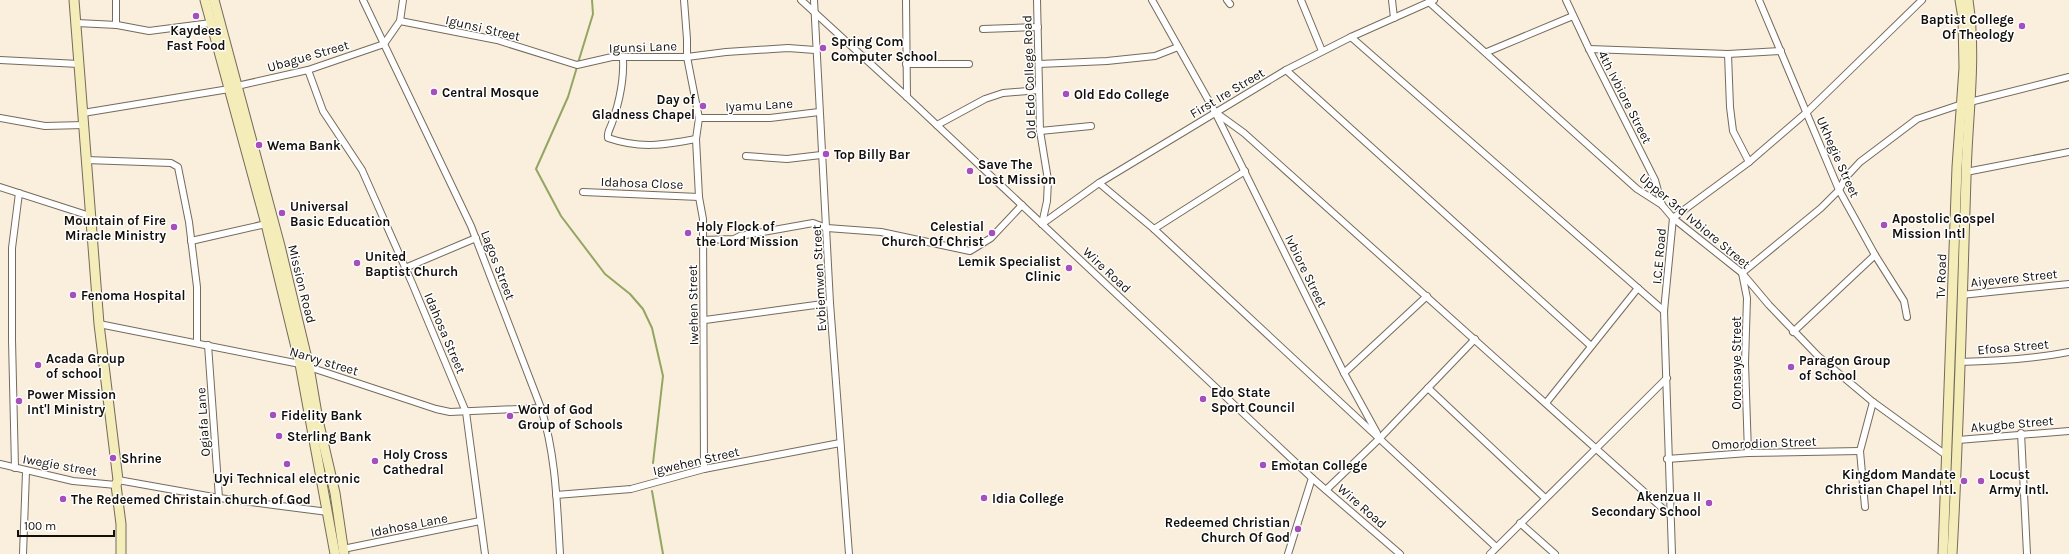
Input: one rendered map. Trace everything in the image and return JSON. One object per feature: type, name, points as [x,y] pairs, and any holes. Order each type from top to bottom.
[{"type":"street","points":[[74,0],[84,113],[86,160],[99,324],[121,524],[121,554]]},
{"type":"street","points":[[116,0],[116,24]]},
{"type":"street","name":"Mission Road","points":[[205,0],[211,23],[233,88],[309,367],[318,420],[335,493],[341,552]]},
{"type":"street","name":"Mission Road","points":[[214,0],[233,88],[300,364],[328,512],[341,552]]},
{"type":"street","name":"Lagos Street","points":[[363,0],[476,238],[541,408],[547,428],[556,495],[560,554]]},
{"type":"street","points":[[384,44],[400,21],[403,0]]},
{"type":"street","name":"Iwehen Street","points":[[684,0],[687,57],[699,118],[696,139],[699,197],[703,219],[704,469]]},
{"type":"street","name":"Wire Road","points":[[801,0],[936,124],[1312,478],[1400,554]]},
{"type":"street","name":"Evbiemwen Street","points":[[814,0],[815,50],[827,228],[830,303],[849,554]]},
{"type":"street","points":[[906,0],[907,97]]},
{"type":"street","name":"Old Edo College Road","points":[[1037,0],[1040,131],[1048,180],[1047,201],[1042,224]]},
{"type":"street","name":"Ivbiore Street","points":[[1152,0],[1215,112],[1344,373],[1380,438]]},
{"type":"street","points":[[1301,0],[1322,51]]},
{"type":"street","points":[[1392,0],[1394,18]]},
{"type":"street","name":"4th Ivbiore Street","points":[[1566,0],[1655,180],[1662,205]]},
{"type":"street","name":"Ukhegie Street","points":[[1759,0],[1840,190],[1875,255],[1904,302],[1908,317]]},
{"type":"street","name":"I.C.E Road","points":[[1672,554],[1664,310],[1673,218],[1749,162],[1807,112],[1922,0]]},
{"type":"street","name":"Tv Road","points":[[1952,554],[1958,440],[1959,362],[1966,172],[1963,18],[1960,0]]},
{"type":"street","name":"Tv Road","points":[[1943,554],[1958,167],[1965,103],[1973,61],[1972,22],[1968,0]]},
{"type":"street","name":"First Ire Street","points":[[1042,224],[1099,183],[1286,70],[1351,36],[1432,1]]},
{"type":"street","name":"Upper 3rd Ivbiore Street","points":[[1432,1],[1637,189],[1662,205],[1673,218],[1742,273],[1793,332],[1818,356],[1873,402],[1946,455]]},
{"type":"street","points":[[1487,52],[1573,16]]},
{"type":"street","name":"Igunsi Street","points":[[400,21],[497,40],[559,61],[577,65]]},
{"type":"street","points":[[77,23],[116,24],[149,31],[211,23]]},
{"type":"street","points":[[983,29],[1038,27]]},
{"type":"street","points":[[1351,36],[1664,310]]},
{"type":"street","name":"Ubague Street","points":[[84,113],[233,88],[308,70],[384,44]]},
{"type":"street","points":[[1039,64],[1107,61],[1155,56],[1178,47]]},
{"type":"street","name":"Igunsi Lane","points":[[577,65],[612,57],[687,57],[726,52],[788,48],[815,50]]},
{"type":"street","points":[[1589,49],[1728,54],[1781,51]]},
{"type":"street","points":[[1728,54],[1730,107],[1733,131],[1749,162]]},
{"type":"street","points":[[622,58],[624,71],[608,138],[625,144],[660,146],[696,139]]},
{"type":"street","points":[[0,60],[79,64]]},
{"type":"street","points":[[906,64],[969,64]]},
{"type":"street","name":"Idahosa Street","points":[[308,70],[324,111],[362,170],[466,412],[484,554]]},
{"type":"street","points":[[1286,70],[1591,346]]},
{"type":"street","points":[[1742,273],[1821,208],[1840,190],[1846,178],[1860,162],[1917,120],[1965,103],[2069,77]]},
{"type":"street","points":[[936,124],[985,99],[1003,93],[1039,90]]},
{"type":"street","name":"Iyamu Lane","points":[[699,118],[770,118],[819,112]]},
{"type":"street","points":[[1215,112],[1244,133],[1670,515]]},
{"type":"street","points":[[0,118],[45,126],[84,125]]},
{"type":"street","points":[[1040,131],[1091,126]]},
{"type":"street","points":[[1966,172],[2069,152]]},
{"type":"street","points":[[746,156],[787,159],[821,155]]},
{"type":"street","points":[[86,160],[176,164],[178,167],[191,241],[197,287],[197,343]]},
{"type":"street","points":[[1154,229],[1245,171]]},
{"type":"street","points":[[1099,183],[1154,229],[1496,547]]},
{"type":"street","points":[[0,187],[90,216]]},
{"type":"street","name":"Idahosa Close","points":[[583,192],[699,197]]},
{"type":"street","points":[[15,468],[12,340],[12,248],[19,193]]},
{"type":"street","points":[[703,240],[734,239],[740,236],[806,223],[819,224],[827,228],[881,232],[970,251],[991,238],[1022,205]]},
{"type":"street","points":[[191,241],[266,224]]},
{"type":"street","points":[[405,268],[476,238]]},
{"type":"street","points":[[1793,332],[1875,255]]},
{"type":"street","name":"Oronsaye Street","points":[[1742,273],[1747,298],[1745,363],[1748,453]]},
{"type":"street","name":"Aiyevere Street","points":[[1962,295],[2069,284]]},
{"type":"street","points":[[1546,403],[1638,288]]},
{"type":"street","points":[[1344,373],[1427,296]]},
{"type":"street","points":[[704,320],[830,303]]},
{"type":"street","name":"Narvy street","points":[[99,324],[300,364],[436,409],[450,412],[541,408]]},
{"type":"street","points":[[1326,490],[1380,438],[1475,340]]},
{"type":"street","name":"Ogiafa Lane","points":[[208,345],[219,498]]},
{"type":"street","name":"Efosa Street","points":[[1959,362],[2004,360],[2069,352]]},
{"type":"street","points":[[1490,554],[1544,498],[1667,378]]},
{"type":"street","points":[[1428,388],[1544,498]]},
{"type":"street","points":[[1865,507],[1860,452],[1873,402]]},
{"type":"street","name":"Akugbe Street","points":[[1958,440],[2021,433],[2069,431]]},
{"type":"street","points":[[2021,433],[2027,554]]},
{"type":"street","name":"Igwehen Street","points":[[556,495],[631,489],[704,469],[840,443]]},
{"type":"street","name":"Omorodion Street","points":[[1668,459],[1748,453],[1860,452]]},
{"type":"street","name":"Iwegie street","points":[[0,464],[26,472],[73,481],[117,483],[328,512]]},
{"type":"street","points":[[23,554],[26,472]]},
{"type":"street","points":[[1288,554],[1312,478]]},
{"type":"street","points":[[1945,494],[1955,492]]},
{"type":"street","name":"Idahosa Lane","points":[[341,552],[480,522]]},
{"type":"street","points":[[1520,523],[1554,554]]},
{"type":"waterway","points":[[578,63],[593,14],[592,0]]},
{"type":"waterway","points":[[577,67],[568,97],[536,169],[561,216],[605,274],[630,294],[643,309],[652,328],[663,376],[653,463]]},
{"type":"waterway","points":[[652,491],[663,554]]},
{"type":"place","name":"Kaydees Fast Food","points":[[196,16]]},
{"type":"place","name":"Baptist College Of Theology","points":[[2022,26]]},
{"type":"place","name":"Spring Com Computer School","points":[[823,48]]},
{"type":"place","name":"Central Mosque","points":[[434,92]]},
{"type":"place","name":"Old Edo College","points":[[1066,94]]},
{"type":"place","name":"Day of Gladness Chapel","points":[[703,106]]},
{"type":"place","name":"Wema Bank","points":[[259,145]]},
{"type":"place","name":"Top Billy Bar","points":[[826,154]]},
{"type":"place","name":"Save The Lost Mission","points":[[970,171]]},
{"type":"place","name":"Universal Basic Education","points":[[282,213]]},
{"type":"place","name":"Apostolic Gospel Mission Intl","points":[[1884,225]]},
{"type":"place","name":"Mountain of Fire Miracle Ministry","points":[[174,227]]},
{"type":"place","name":"Holy Flock of the Lord Mission","points":[[688,233]]},
{"type":"place","name":"Celestial Church Of Christ","points":[[992,233]]},
{"type":"place","name":"United Baptist Church","points":[[357,263]]},
{"type":"place","name":"Lemik Specialist Clinic","points":[[1069,268]]},
{"type":"place","name":"Fenoma Hospital","points":[[73,295]]},
{"type":"place","name":"Acada Group of school","points":[[38,365]]},
{"type":"place","name":"Paragon Group of School","points":[[1791,367]]},
{"type":"place","name":"Edo State Sport Council","points":[[1203,399]]},
{"type":"place","name":"Power Mission Int'l Ministry","points":[[19,401]]},
{"type":"place","name":"Fidelity Bank","points":[[273,415]]},
{"type":"place","name":"Word of God Group of Schools","points":[[510,416]]},
{"type":"place","name":"Sterling Bank","points":[[279,436]]},
{"type":"place","name":"Shrine","points":[[113,458]]},
{"type":"place","name":"Holy Cross Cathedral","points":[[375,461]]},
{"type":"place","name":"Uyi Technical electronic","points":[[287,464]]},
{"type":"place","name":"Emotan College","points":[[1263,465]]},
{"type":"place","name":"Kingdom Mandate Christian Chapel Intl.","points":[[1964,481]]},
{"type":"place","name":"Locust Army Intl.","points":[[1981,481]]},
{"type":"place","name":"Idia College","points":[[984,498]]},
{"type":"place","name":"The Redeemed Christain church of God","points":[[63,499]]},
{"type":"place","name":"Akenzua II Secondary School","points":[[1709,503]]},
{"type":"place","name":"Redeemed Christian Church Of God","points":[[1298,529]]}]
